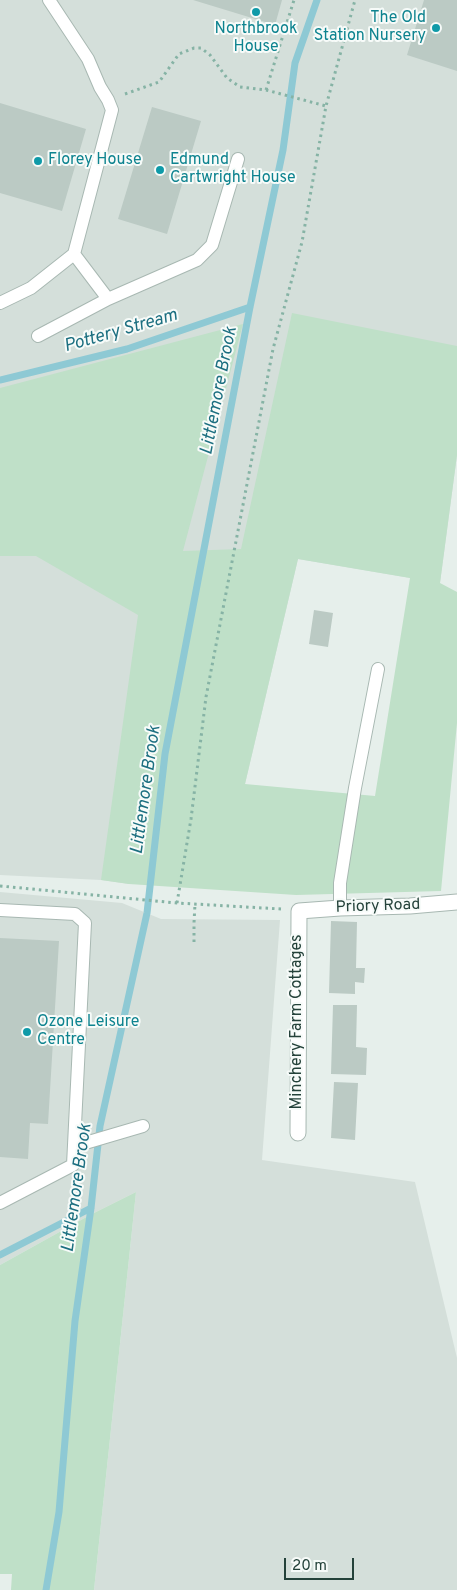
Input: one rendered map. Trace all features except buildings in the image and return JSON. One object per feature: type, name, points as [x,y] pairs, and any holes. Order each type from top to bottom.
[{"type":"street","name":"Priory Road","points":[[299,911],[457,902]]},
{"type":"street","name":"Minchery Farm Cottages","points":[[298,1133],[299,911]]},
{"type":"lane","points":[[0,303],[31,288],[74,254],[112,110],[88,59],[49,0]]},
{"type":"lane","points":[[38,336],[108,299],[197,260],[212,245],[238,159]]},
{"type":"lane","points":[[74,254],[108,299]]},
{"type":"lane","points":[[340,908],[340,883],[353,797],[378,670]]},
{"type":"lane","points":[[0,910],[75,914],[85,923],[73,1165],[0,1202]]},
{"type":"lane","points":[[74,1146],[143,1126]]},
{"type":"path","points":[[266,90],[294,0]]},
{"type":"path","points":[[177,903],[191,818],[206,697],[273,349],[302,242],[324,106],[355,0]]},
{"type":"path","points":[[108,100],[159,82],[179,54],[194,48],[201,48],[210,55],[228,78],[240,87],[266,90],[324,106]]},
{"type":"path","points":[[0,886],[134,900],[299,911]]},
{"type":"path","points":[[194,942],[195,904]]},
{"type":"shaded area","points":[[0,0],[457,0],[457,455],[440,583],[298,559],[245,784],[129,884],[101,880],[0,875]]},
{"type":"shaded area","points":[[0,892],[122,903],[161,919],[280,920],[262,1160],[415,1182],[457,1358],[457,1590],[94,1590],[136,1192],[0,1265]]},
{"type":"green space","points":[[292,313],[457,346],[457,455],[440,583],[457,592],[457,723],[441,891],[296,895],[129,884],[101,880],[138,615],[36,556],[0,556],[0,388],[243,324],[183,551],[241,549]],"holes":[[[298,559],[410,578],[375,796],[245,784]]]},
{"type":"green space","points":[[136,1192],[94,1590],[11,1590],[12,1574],[0,1574],[0,1265]]},
{"type":"waterway","name":"Littlemore Brook","points":[[46,1590],[59,1512],[75,1321],[91,1208],[100,1126],[147,913],[165,754],[250,307],[283,150],[295,63],[317,0]]},
{"type":"waterway","name":"Pottery Stream","points":[[0,380],[127,349],[250,307]]},
{"type":"waterway","points":[[0,1255],[91,1208]]},
{"type":"place","name":"Northbrook House","points":[[256,12]]},
{"type":"place","name":"The Old Station Nursery","points":[[436,28]]},
{"type":"place","name":"Florey House","points":[[38,161]]},
{"type":"place","name":"Edmund Cartwright House","points":[[160,170]]},
{"type":"place","name":"Ozone Leisure Centre","points":[[27,1032]]}]
